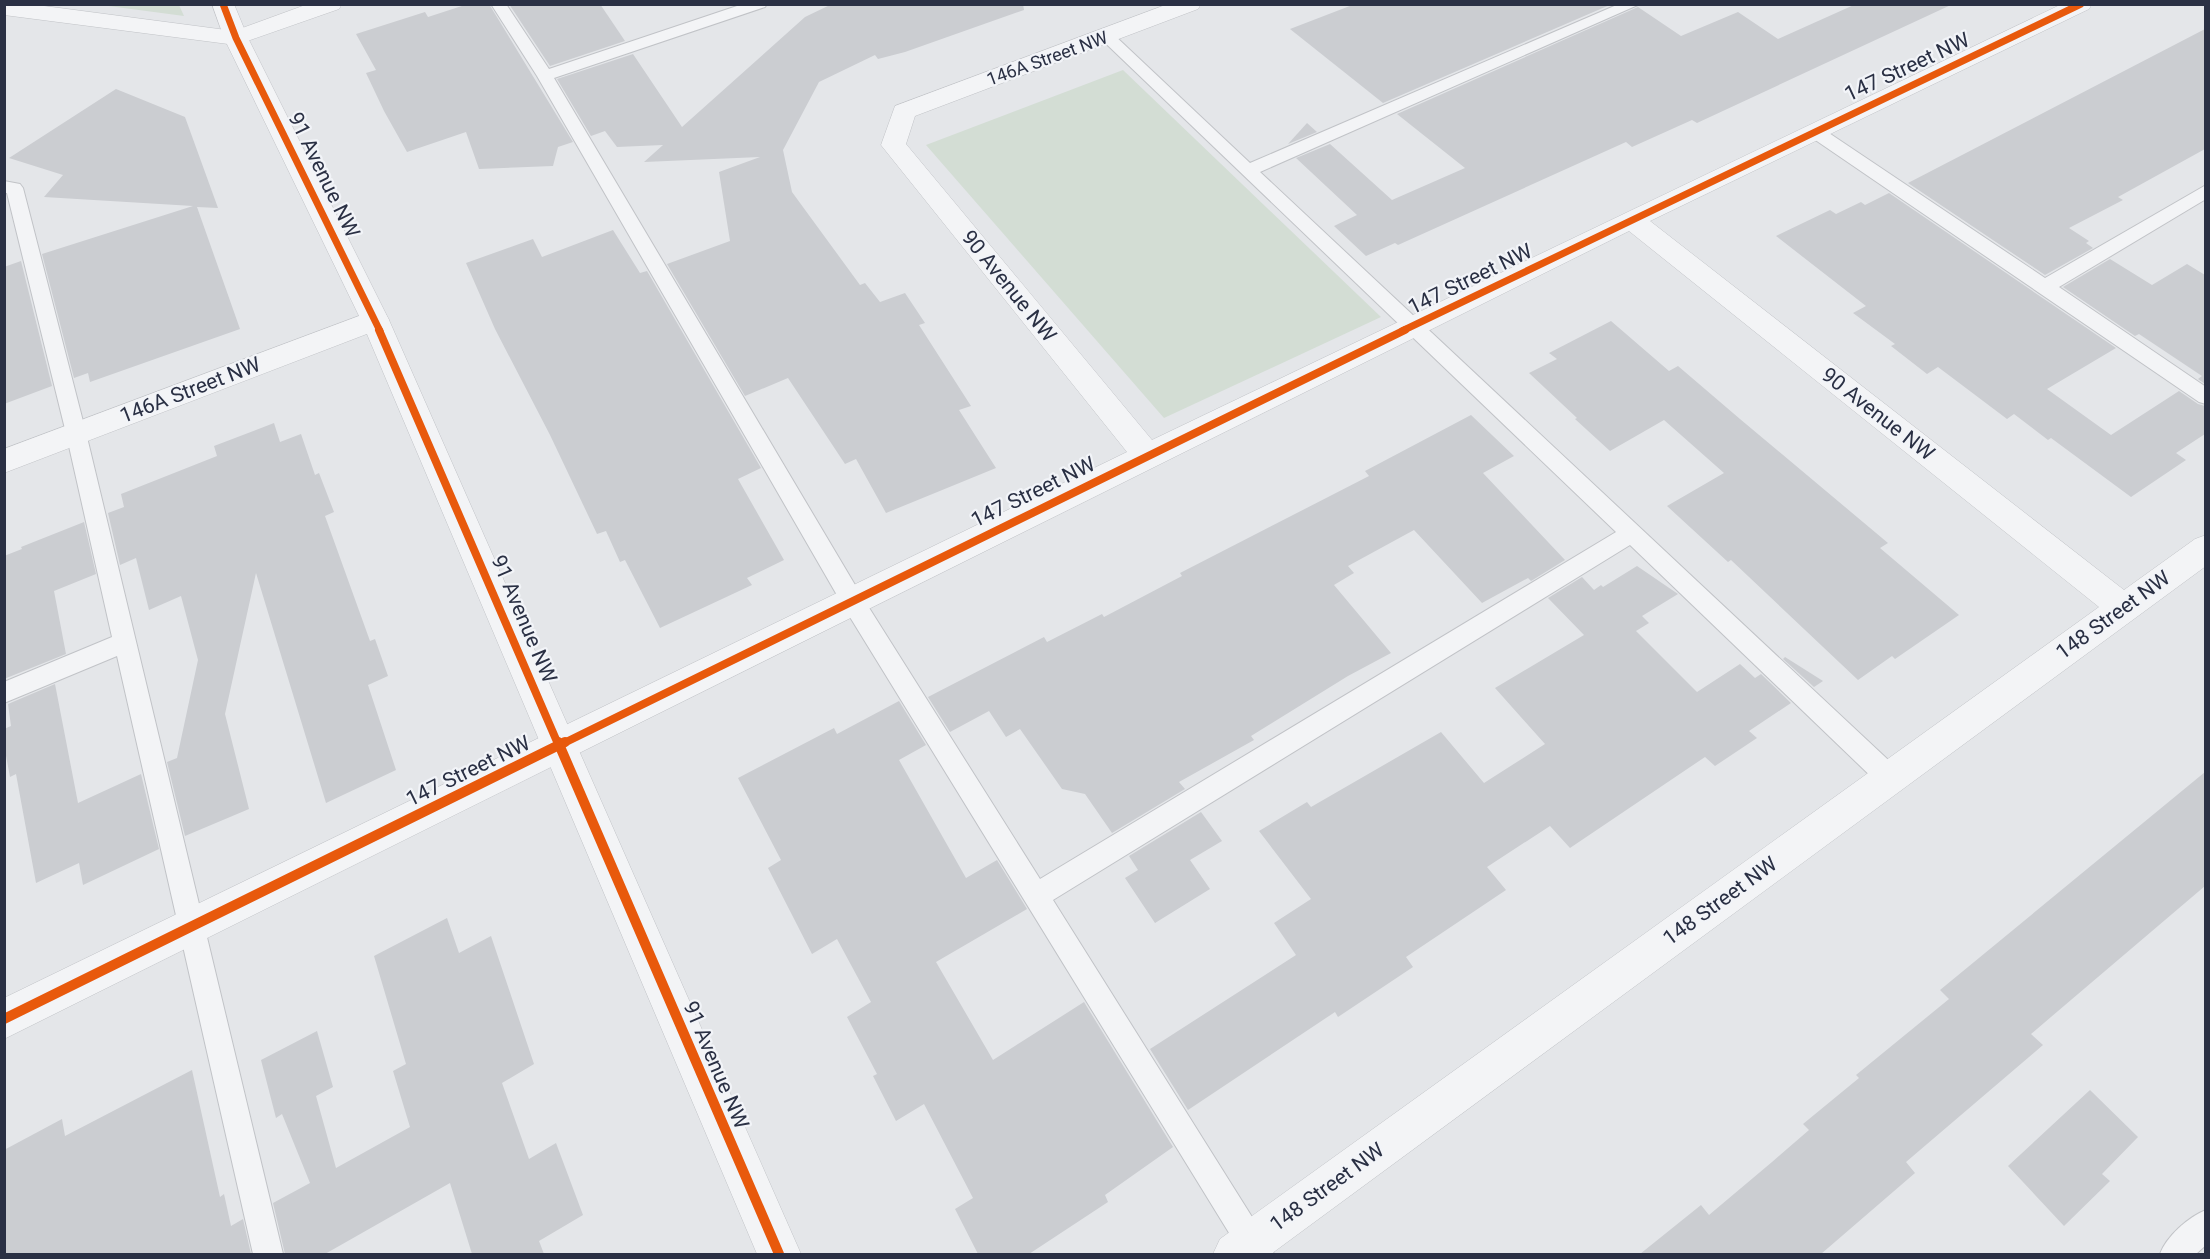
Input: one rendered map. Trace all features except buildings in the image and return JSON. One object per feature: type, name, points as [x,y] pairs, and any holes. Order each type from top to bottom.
[{"type":"street","name":"91 Avenue NW","points":[[223,4],[236,38],[375,320],[779,1254]]},
{"type":"street","points":[[4,8],[236,38],[331,4]]},
{"type":"street","name":"146A Street NW","points":[[904,111],[1190,4]]},
{"type":"street","name":"147 Street NW","points":[[4,1019],[1147,455],[2081,4]]},
{"type":"street","name":"90 Avenue NW","points":[[904,111],[893,145],[1147,455]]},
{"type":"street","name":"90 Avenue NW","points":[[1632,220],[2124,608]]},
{"type":"street","name":"146A Street NW","points":[[4,461],[375,320]]},
{"type":"street","name":"148 Street NW","points":[[1248,1250],[2205,548]]},
{"type":"lane","points":[[498,4],[545,76],[853,602],[1036,896],[1248,1250]]},
{"type":"lane","points":[[545,76],[760,4]]},
{"type":"lane","points":[[1248,170],[1633,4]]},
{"type":"lane","points":[[1106,36],[1890,778]]},
{"type":"lane","points":[[1814,131],[2205,397]]},
{"type":"lane","points":[[4,187],[14,188],[76,433],[268,1254]]},
{"type":"lane","points":[[2045,287],[2205,192]]},
{"type":"lane","points":[[1036,896],[1632,533]]},
{"type":"lane","points":[[4,693],[125,642]]},
{"type":"lane","points":[[2175,1254],[2205,1224]]},
{"type":"shaded area","points":[[101,5],[179,5],[184,16]]},
{"type":"shaded area","points":[[1123,70],[1381,317],[1164,418],[926,145]]},
{"type":"cycle path","points":[[223,4],[236,38],[375,320],[779,1254]]},
{"type":"cycle path","points":[[4,1019],[1300,381],[2081,4]]}]
